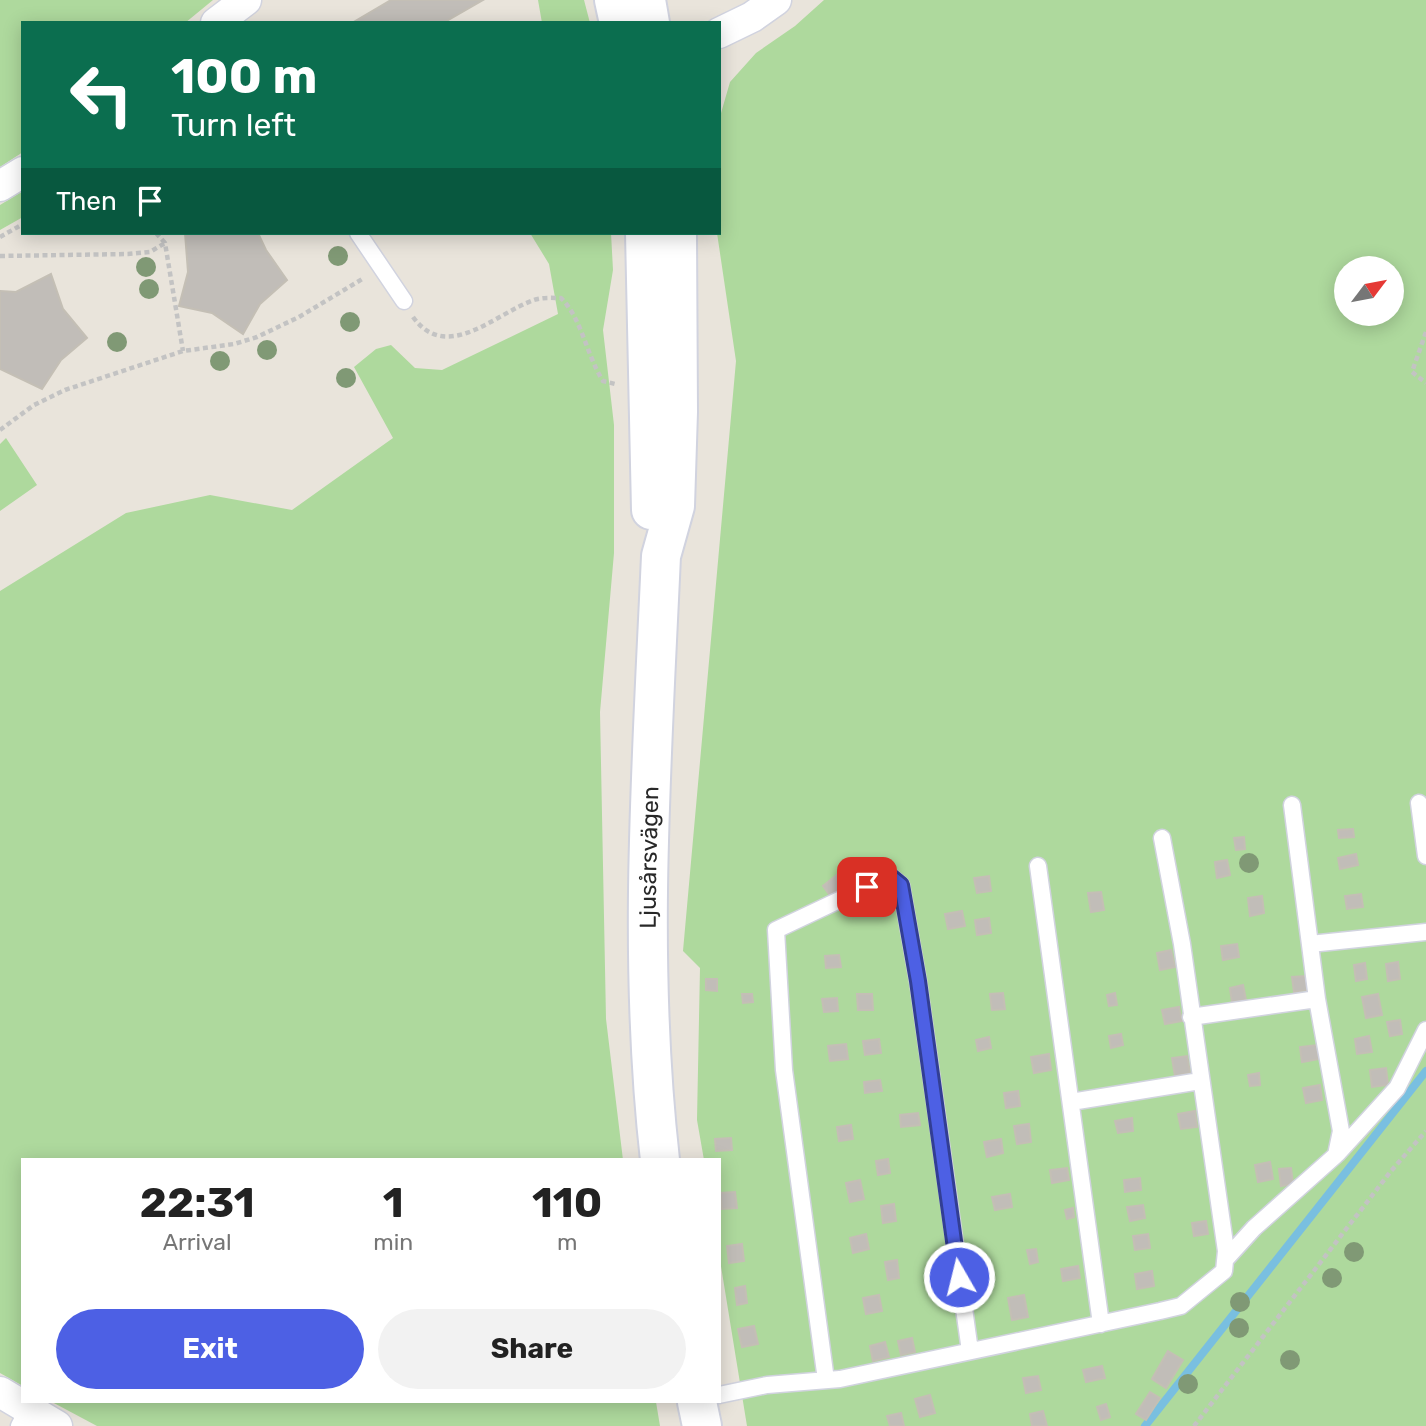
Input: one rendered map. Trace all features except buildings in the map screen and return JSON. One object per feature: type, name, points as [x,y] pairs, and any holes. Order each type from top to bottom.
[{"type":"main road","points":[[614,0],[619,21]]},
{"type":"main road","points":[[646,0],[650,21]]},
{"type":"main road","name":"Ljusårsvägen","points":[[645,235],[650,506],[661,556]]},
{"type":"main road","name":"Ljusårsvägen","points":[[660,1158],[652,1068],[647,944],[661,556],[675,506],[678,412],[677,235]]},
{"type":"main road","points":[[697,1403],[702,1426]]},
{"type":"street","points":[[721,32],[752,18],[775,0]]},
{"type":"street","points":[[0,186],[21,173]]},
{"type":"street","points":[[0,1392],[24,1417],[57,1426]]},
{"type":"lane","points":[[359,235],[404,301]]},
{"type":"lane","points":[[1419,803],[1426,856]]},
{"type":"lane","points":[[1292,805],[1317,999],[1341,1130],[1336,1155]]},
{"type":"lane","points":[[721,1395],[766,1385],[825,1380],[1181,1306],[1224,1271],[1225,1260],[1191,1017],[1162,838]]},
{"type":"lane","points":[[1038,866],[1101,1324]]},
{"type":"lane","points":[[825,1380],[784,1070],[776,930],[890,876],[901,885],[918,981],[970,1352]]},
{"type":"lane","points":[[1310,944],[1426,932]]},
{"type":"lane","points":[[1191,1017],[1317,999]]},
{"type":"lane","points":[[1225,1260],[1254,1228],[1336,1155],[1397,1088],[1426,1030]]},
{"type":"lane","points":[[1071,1102],[1200,1081]]},
{"type":"path","points":[[0,237],[21,225]]},
{"type":"path","points":[[158,235],[164,243],[183,351]]},
{"type":"path","points":[[0,256],[128,254],[150,252],[164,243]]},
{"type":"path","points":[[0,430],[34,405],[65,390],[183,351],[234,344],[257,337],[299,317],[380,269]]},
{"type":"path","points":[[404,301],[424,330],[448,338],[475,330],[534,300],[561,298],[578,321],[587,352],[603,381],[623,386]]},
{"type":"path","points":[[1426,332],[1412,372],[1426,383]]},
{"type":"path","points":[[1194,1426],[1391,1171],[1426,1131]]},
{"type":"green space","points":[[0,0],[213,0],[187,21],[21,21],[21,153],[0,167]]},
{"type":"green space","points":[[538,0],[584,0],[589,21],[542,21]]},
{"type":"green space","points":[[824,0],[1426,0],[1426,1426],[747,1426],[721,1266],[721,1158],[704,1158],[697,1120],[700,968],[683,951],[736,361],[717,235],[721,235],[721,113],[730,82],[756,53],[795,26]]},
{"type":"green space","points":[[21,192],[21,218],[0,230],[0,205]]},
{"type":"green space","points":[[531,235],[611,235],[613,270],[603,330],[614,425],[614,553],[600,712],[606,1019],[623,1158],[21,1158],[21,1385],[0,1373],[0,591],[126,513],[210,495],[292,510],[393,438],[354,367],[376,349],[391,345],[415,368],[442,370],[558,314],[549,264]]},
{"type":"green space","points":[[6,438],[37,485],[0,511],[0,444]]},
{"type":"green space","points":[[54,1403],[656,1403],[660,1426],[97,1426]]},
{"type":"waterway","points":[[1145,1426],[1426,1071]]},
{"type":"route","points":[[867,887],[890,876],[901,885],[918,981],[959,1277]]}]
